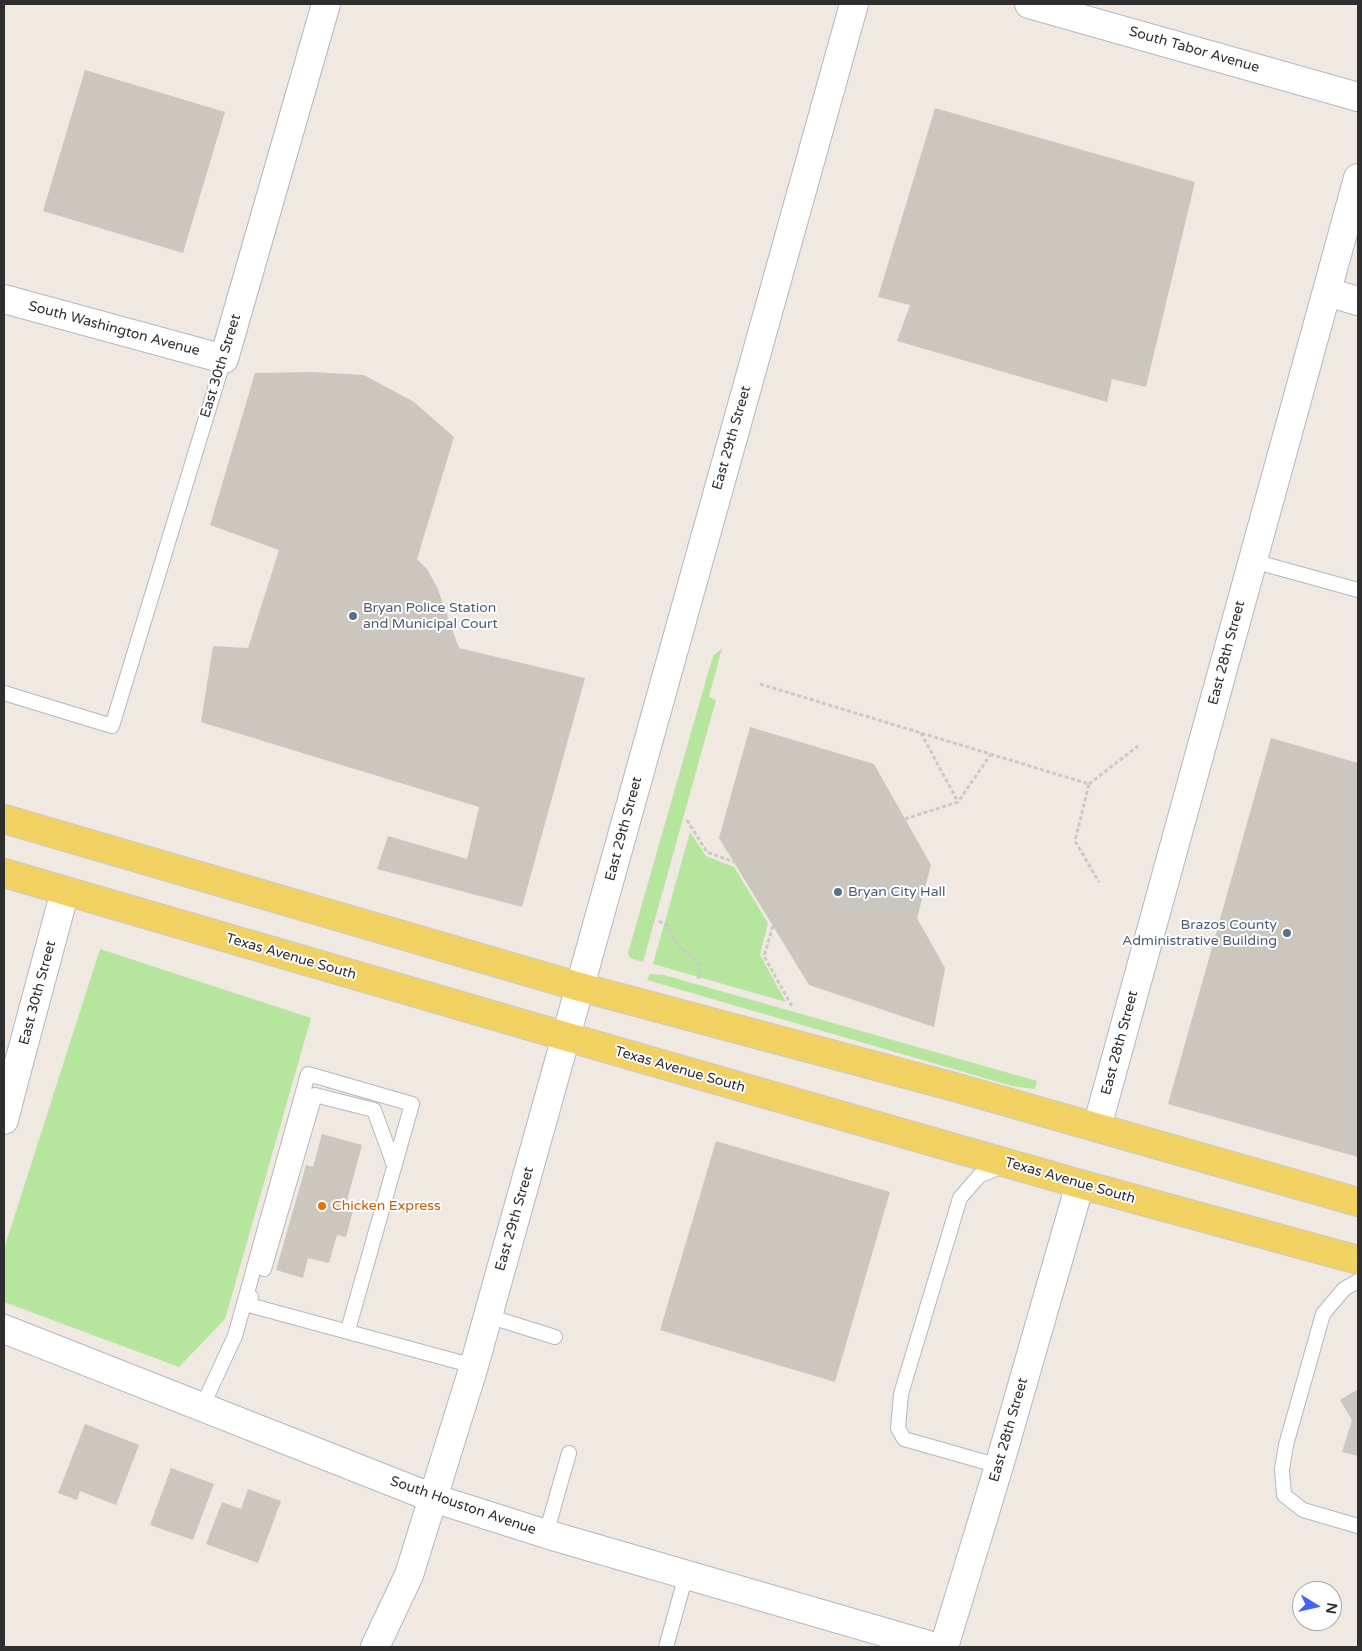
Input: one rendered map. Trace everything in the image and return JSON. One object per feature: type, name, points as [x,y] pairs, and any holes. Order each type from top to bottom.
[{"type":"main road","points":[[4,819],[580,987],[1097,1127],[1358,1202]]},
{"type":"main road","name":"Texas Avenue South","points":[[4,873],[1080,1184],[1358,1260]]},
{"type":"street","name":"East 30th Street","points":[[224,360],[326,4]]},
{"type":"street","name":"South Tabor Avenue","points":[[1029,4],[1358,97]]},
{"type":"street","name":"East 29th Street","points":[[375,1647],[409,1575],[474,1366],[567,1037],[848,5]]},
{"type":"street","name":"East 28th Street","points":[[1097,1127],[1358,178]]},
{"type":"street","points":[[1327,292],[1358,301]]},
{"type":"street","name":"South Washington Avenue","points":[[4,298],[224,360]]},
{"type":"street","name":"East 30th Street","points":[[4,1120],[9,1086],[65,891]]},
{"type":"street","name":"East 28th Street","points":[[944,1647],[1000,1466],[1080,1184]]},
{"type":"street","name":"South Houston Avenue","points":[[4,1329],[433,1498],[546,1534],[935,1647]]},
{"type":"lane","name":"East 30th Street","points":[[4,693],[112,726],[224,360]]},
{"type":"lane","points":[[1253,561],[1358,590]]},
{"type":"lane","points":[[202,1407],[235,1336],[308,1074],[412,1104],[348,1330]]},
{"type":"lane","points":[[245,1304],[259,1286],[315,1095],[374,1110],[394,1165]]},
{"type":"lane","points":[[1000,1466],[904,1439],[898,1428],[902,1394],[960,1198],[979,1176],[1008,1163]]},
{"type":"lane","points":[[1358,1281],[1344,1290],[1323,1314],[1286,1445],[1282,1469],[1284,1495],[1303,1510],[1358,1526]]},
{"type":"lane","points":[[245,1304],[348,1330],[474,1366]]},
{"type":"lane","points":[[488,1316],[555,1337]]},
{"type":"lane","points":[[546,1534],[569,1453]]},
{"type":"lane","points":[[666,1647],[686,1575]]},
{"type":"path","points":[[760,684],[1088,784]]},
{"type":"path","points":[[921,733],[958,802]]},
{"type":"path","points":[[1099,882],[1074,841],[1088,784],[1138,746]]},
{"type":"path","points":[[905,819],[958,802],[991,754]]},
{"type":"path","points":[[687,820],[706,852],[734,862]]},
{"type":"path","points":[[659,922],[668,926],[675,941],[684,951],[695,956],[700,966],[698,981]]},
{"type":"path","points":[[773,926],[764,956],[793,1008]]},
{"type":"green space","points":[[722,648],[709,697],[716,700],[643,962],[630,958],[628,953],[713,656]]},
{"type":"green space","points":[[690,832],[706,856],[734,867],[768,923],[760,955],[786,1002],[653,964]]},
{"type":"green space","points":[[100,949],[311,1018],[225,1319],[179,1367],[4,1302],[4,1249]]},
{"type":"green space","points":[[650,974],[664,975],[1037,1081],[1035,1089],[1012,1086],[647,980]]},
{"type":"building","points":[[85,70],[225,112],[183,253],[43,211]]},
{"type":"building","points":[[935,108],[1195,182],[1146,387],[1112,379],[1107,402],[897,341],[910,305],[878,297]]},
{"type":"building","name":"Bryan Police Station and Municipal Court","points":[[313,372],[364,375],[414,402],[454,437],[417,559],[427,569],[437,587],[459,648],[585,678],[522,907],[377,869],[388,836],[467,859],[479,807],[201,722],[213,646],[248,648],[279,550],[210,525],[255,373]]},
{"type":"building","name":"Bryan City Hall","points":[[750,727],[874,764],[931,865],[917,918],[945,968],[934,1027],[809,985],[719,838]]},
{"type":"building","name":"Brazos County Administrative Building","points":[[1271,738],[1358,763],[1358,1157],[1168,1104]]},
{"type":"building","name":"Chicken Express","points":[[322,1134],[362,1145],[346,1204],[354,1207],[346,1237],[337,1235],[329,1263],[308,1258],[303,1278],[276,1270],[306,1165],[313,1167]]},
{"type":"building","points":[[716,1141],[890,1192],[835,1382],[660,1330]]},
{"type":"building","points":[[1358,1389],[1358,1456],[1342,1452],[1352,1420],[1340,1400]]},
{"type":"building","points":[[85,1424],[139,1445],[116,1505],[80,1491],[77,1500],[58,1493]]},
{"type":"building","points":[[171,1468],[214,1484],[193,1540],[150,1525]]},
{"type":"building","points":[[248,1489],[281,1501],[258,1563],[206,1544],[222,1502],[241,1509]]},
{"type":"place","name":"Bryan Police Station and Municipal Court","points":[[353,616]]},
{"type":"place","name":"Bryan City Hall","points":[[838,892]]},
{"type":"place","name":"Brazos County Administrative Building","points":[[1287,933]]},
{"type":"place","name":"Chicken Express","points":[[322,1206]]}]
